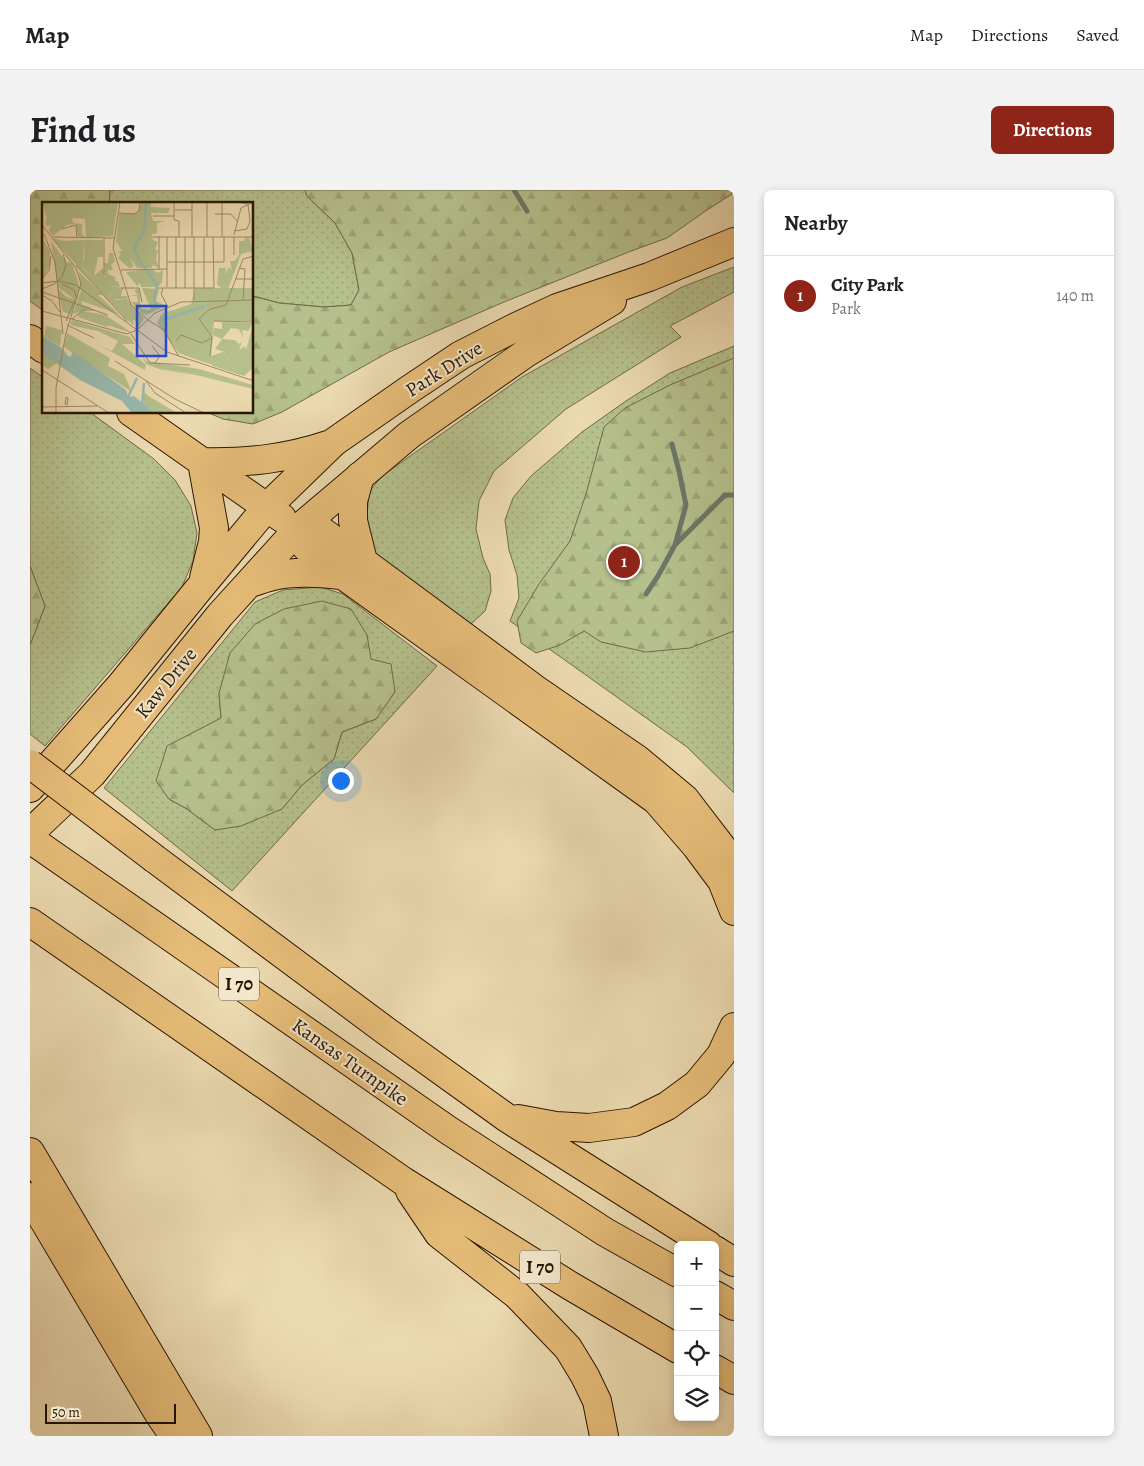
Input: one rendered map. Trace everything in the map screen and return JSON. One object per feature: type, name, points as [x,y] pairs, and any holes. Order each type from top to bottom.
[{"type":"main road","name":"Park Drive","points":[[268,507],[334,442],[410,389],[470,351],[557,308],[649,277],[734,242]]},
{"type":"main road","name":"Park Drive","points":[[298,529],[409,435],[526,353],[571,327],[649,277]]},
{"type":"main road","points":[[30,339],[42,348]]},
{"type":"main road","points":[[133,414],[298,529],[323,532],[352,568],[527,695],[656,800],[696,846],[722,881],[734,911]]},
{"type":"main road","points":[[202,462],[271,459],[310,451],[334,442]]},
{"type":"main road","points":[[202,462],[214,528],[214,542],[202,585]]},
{"type":"main road","points":[[352,568],[353,501],[360,476]]},
{"type":"main road","name":"Kaw Drive","points":[[30,788],[121,685],[268,507]]},
{"type":"main road","name":"Kaw Drive","points":[[30,833],[92,774],[220,615],[298,529]]},
{"type":"main road","points":[[250,583],[274,576],[352,568]]},
{"type":"main road","points":[[527,695],[637,759],[685,799],[734,863]]},
{"type":"main road","points":[[30,764],[378,1025],[507,1118],[702,1241]]},
{"type":"main road","name":"Kansas Turnpike","points":[[30,839],[448,1130],[606,1232],[674,1271]]},
{"type":"main road","name":"I 70","points":[[30,922],[403,1181],[569,1285],[674,1347]]},
{"type":"main road","points":[[507,1118],[556,1126],[589,1128],[634,1122],[667,1106],[697,1084],[721,1055],[734,1027]]},
{"type":"main road","points":[[30,1152],[120,1325],[159,1414],[174,1436]]},
{"type":"main road","points":[[403,1181],[439,1234],[517,1295],[568,1348],[597,1401],[604,1436]]},
{"type":"main road","points":[[30,1197],[198,1436]]},
{"type":"main road","points":[[719,1253],[734,1262]]},
{"type":"main road","points":[[719,1297],[734,1306]]},
{"type":"main road","points":[[719,1371],[734,1380]]},
{"type":"green space","points":[[30,190],[109,190],[109,202],[42,202],[42,310],[30,301]]},
{"type":"green space","points":[[305,190],[307,196],[335,223],[352,253],[359,290],[351,305],[324,307],[279,303],[254,296],[254,202],[109,202],[110,191]]},
{"type":"green space","points":[[305,190],[732,190],[732,194],[667,238],[504,302],[389,352],[282,412],[253,424],[223,419],[211,414],[254,414],[254,296],[279,303],[324,307],[351,305],[359,290],[352,253],[335,223],[307,196]]},
{"type":"green space","points":[[734,267],[734,292],[670,326],[681,337],[566,409],[494,471],[479,501],[476,529],[483,558],[490,574],[491,591],[485,611],[470,625],[371,552],[366,528],[369,492],[382,476],[522,377],[682,287]]},
{"type":"green space","points":[[734,346],[734,793],[687,747],[510,621],[519,598],[517,575],[509,550],[505,520],[513,498],[531,476],[582,432],[670,373]]},
{"type":"green space","points":[[734,358],[734,631],[690,648],[646,652],[601,642],[584,631],[560,645],[536,653],[521,643],[517,621],[539,584],[570,541],[586,494],[604,427],[625,408],[670,385]]},
{"type":"green space","points":[[30,368],[42,377],[42,414],[92,414],[154,459],[175,480],[191,506],[197,533],[193,561],[182,587],[45,746],[30,734],[30,645],[45,606],[30,566]]},
{"type":"green space","points":[[30,566],[45,606],[30,645]]},
{"type":"green space","points":[[320,587],[343,594],[437,666],[232,891],[104,788],[255,602],[283,590]],"holes":[[[367,635],[376,719],[342,732],[334,759],[302,785],[282,809],[215,830],[187,809],[169,799],[197,731],[221,718],[219,693]]]},
{"type":"green space","points":[[322,601],[351,609],[367,635],[371,659],[391,664],[395,692],[376,719],[342,732],[334,759],[302,785],[282,809],[241,826],[215,830],[187,809],[169,799],[156,781],[167,746],[221,718],[219,693],[230,653],[255,624],[284,609]]},
{"type":"waterway","points":[[514,190],[527,211]]},
{"type":"waterway","points":[[646,594],[675,545],[686,505],[672,444]]},
{"type":"waterway","points":[[675,545],[725,495],[734,495]]},
{"type":"place","name":"City Park","points":[[624,562]]}]
